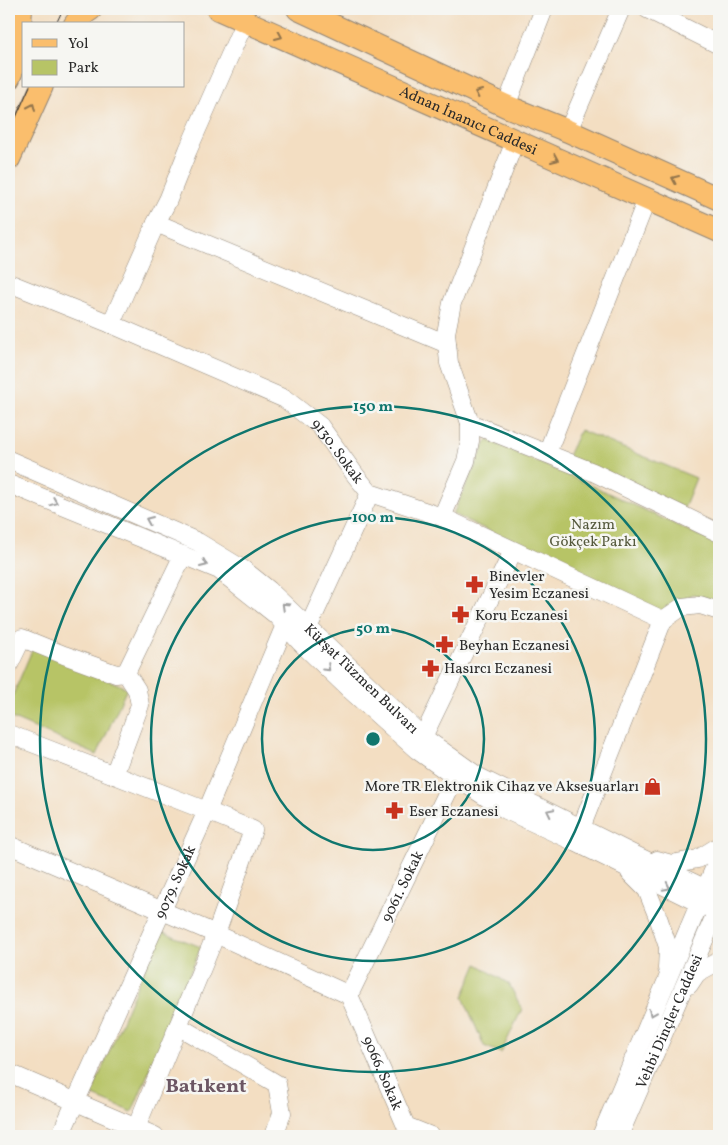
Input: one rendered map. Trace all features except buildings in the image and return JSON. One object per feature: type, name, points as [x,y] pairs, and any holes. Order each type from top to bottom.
[{"type":"main road","points":[[9,78],[21,49],[21,9]]},
{"type":"main road","points":[[32,22],[38,9]]},
{"type":"main road","points":[[71,22],[78,9]]},
{"type":"main road","points":[[77,22],[85,13],[92,9]]},
{"type":"main road","name":"Adnan İnanıcı Caddesi","points":[[218,9],[719,231]]},
{"type":"main road","name":"Adnan İnanıcı Caddesi","points":[[298,9],[506,106],[568,131],[719,199]]},
{"type":"main road","points":[[9,159],[41,88]]},
{"type":"street","points":[[506,106],[544,9]]},
{"type":"street","points":[[568,131],[621,9]]},
{"type":"street","points":[[647,9],[719,45]]},
{"type":"street","points":[[110,324],[168,200],[245,21]]},
{"type":"street","points":[[442,517],[466,461],[470,441],[470,423],[449,363],[446,333],[452,304],[515,141]]},
{"type":"street","points":[[547,453],[647,199]]},
{"type":"street","points":[[156,223],[447,344]]},
{"type":"street","name":"9130. Sokak","points":[[9,283],[285,399],[320,426],[370,493],[442,517],[663,620]]},
{"type":"street","points":[[470,423],[593,472],[718,529]]},
{"type":"street","name":"Kürşat Tüzmen Bulvarı","points":[[9,460],[198,542],[244,570],[269,590],[423,737],[479,777],[581,828],[626,859],[713,903]]},
{"type":"street","name":"Kürşat Tüzmen Bulvarı","points":[[9,484],[218,570],[276,615],[300,642],[348,688],[417,750],[455,778],[506,810],[575,842],[626,859]]},
{"type":"street","points":[[308,628],[370,493]]},
{"type":"street","points":[[423,737],[513,551]]},
{"type":"street","points":[[126,673],[183,555]]},
{"type":"street","points":[[581,828],[663,620],[682,607],[700,605],[719,611]]},
{"type":"street","name":"9079. Sokak","points":[[60,1136],[207,811],[285,625]]},
{"type":"street","points":[[9,665],[22,638],[116,674],[126,673]]},
{"type":"street","points":[[114,774],[140,705],[137,690],[126,673]]},
{"type":"street","points":[[9,734],[253,830],[216,934],[136,1128]]},
{"type":"street","name":"9061. Sokak","points":[[349,995],[455,778]]},
{"type":"street","points":[[9,846],[216,934],[349,995]]},
{"type":"street","points":[[626,859],[671,864],[698,858],[719,846]]},
{"type":"street","points":[[601,1136],[666,981],[713,903],[719,857]]},
{"type":"street","points":[[626,859],[646,890],[668,946],[666,981]]},
{"type":"street","name":"Vehbi Dinçler Caddesi","points":[[619,1136],[676,1004],[713,903]]},
{"type":"street","points":[[676,1004],[697,973],[719,961]]},
{"type":"street","name":"9066. Sokak","points":[[349,995],[404,1131],[431,1136]]},
{"type":"street","points":[[178,1026],[277,1084],[282,1113],[274,1136]]},
{"type":"street","points":[[9,1073],[155,1136]]},
{"type":"green space","points":[[580,430],[696,478],[684,508],[567,458]]},
{"type":"green space","name":"Nazım Gökçek Parkı","points":[[487,440],[604,491],[719,545],[719,602],[693,594],[661,612],[453,514]]},
{"type":"green space","points":[[33,648],[127,688],[97,755],[9,717],[9,704]]},
{"type":"green space","points":[[160,931],[201,947],[132,1112],[91,1095]]},
{"type":"green space","points":[[477,964],[509,984],[522,1009],[501,1053],[484,1046],[463,997]]},
{"type":"tram line","points":[[57,22],[63,9]]},
{"type":"tram line","points":[[9,133],[29,88]]},
{"type":"place","name":"Binevler Yesim Eczanesi","points":[[475,585]]},
{"type":"place","name":"Koru Eczanesi","points":[[461,615]]},
{"type":"place","name":"Beyhan Eczanesi","points":[[445,645]]},
{"type":"place","name":"Hasırcı Eczanesi","points":[[430,668]]},
{"type":"place","name":"More TR Elektronik Cihaz ve Aksesuarları","points":[[653,786]]},
{"type":"place","name":"Eser Eczanesi","points":[[395,811]]},
{"type":"district","name":"Batıkent","points":[[206,1085]]}]
